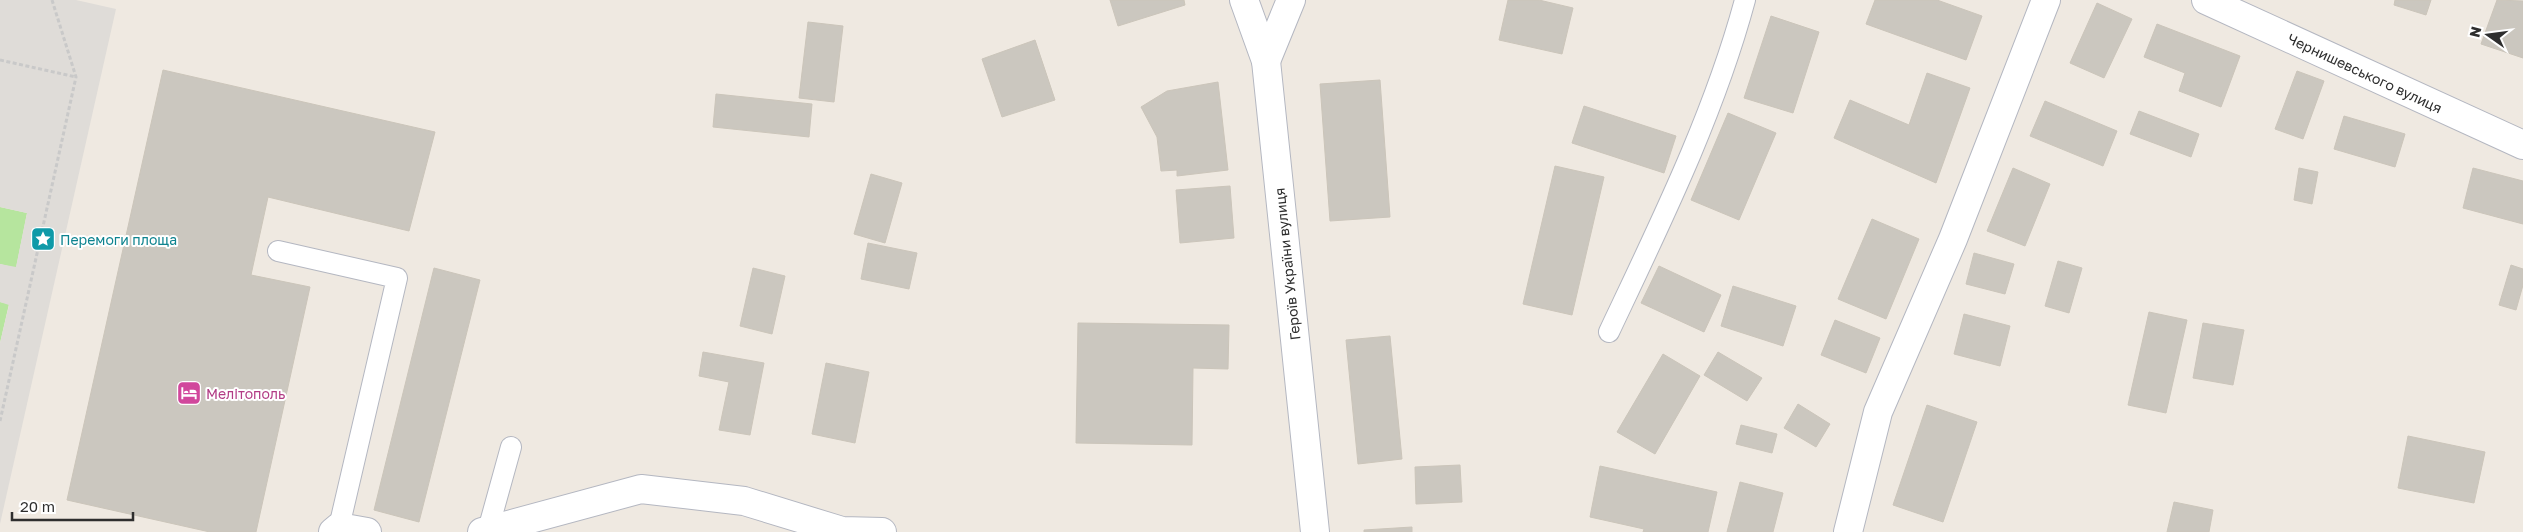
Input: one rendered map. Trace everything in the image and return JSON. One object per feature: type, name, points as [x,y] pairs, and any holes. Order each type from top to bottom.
[{"type":"street","name":"Героїв України вулиця","points":[[1244,0],[1266,61],[1315,532]]},
{"type":"street","points":[[1266,61],[1291,0]]},
{"type":"street","points":[[1848,532],[1878,412],[1953,239],[2046,0]]},
{"type":"street","name":"Чернишевського вулиця","points":[[2206,0],[2523,146]]},
{"type":"street","points":[[485,531],[641,489],[744,502],[841,531],[882,532]]},
{"type":"street","points":[[336,530],[367,532]]},
{"type":"lane","points":[[1609,332],[1665,214],[1731,52],[1746,0]]},
{"type":"lane","points":[[278,251],[397,278],[336,530]]},
{"type":"lane","points":[[485,531],[511,447]]},
{"type":"path","points":[[0,421],[76,77],[52,0]]},
{"type":"path","points":[[0,60],[76,77]]},
{"type":"green space","points":[[0,207],[27,213],[16,268],[0,264]]},
{"type":"green space","points":[[0,302],[9,304],[0,343]]},
{"type":"shaded area","name":"Перемоги площа","points":[[0,0],[76,0],[116,9],[0,524],[0,343],[9,305],[0,302],[0,264],[16,267],[27,213],[0,207]]},
{"type":"building","points":[[1110,0],[1184,0],[1185,5],[1118,26]]},
{"type":"building","points":[[1508,0],[1539,0],[1573,8],[1562,54],[1499,40]]},
{"type":"building","points":[[1875,0],[1937,0],[1982,16],[1966,60],[1866,24]]},
{"type":"building","points":[[2395,0],[2431,0],[2426,15],[2394,5]]},
{"type":"building","points":[[2497,0],[2523,1],[2523,58],[2481,44]]},
{"type":"building","points":[[2097,3],[2132,19],[2104,78],[2070,63]]},
{"type":"building","points":[[1771,16],[1819,32],[1793,113],[1744,98]]},
{"type":"building","points":[[808,22],[843,26],[834,102],[799,98]]},
{"type":"building","points":[[2157,24],[2240,56],[2221,107],[2179,91],[2185,73],[2144,57]]},
{"type":"building","points":[[1035,40],[1055,100],[1002,117],[982,59]]},
{"type":"building","name":"Мелітополь","points":[[163,70],[435,132],[409,231],[268,197],[251,275],[310,287],[256,532],[210,532],[67,500]]},
{"type":"building","points":[[2297,71],[2324,81],[2303,139],[2275,129]]},
{"type":"building","points":[[1927,73],[1970,88],[1936,183],[1834,138],[1850,100],[1909,125]]},
{"type":"building","points":[[1380,80],[1390,217],[1330,221],[1320,84]]},
{"type":"building","points":[[1218,82],[1228,170],[1177,176],[1177,170],[1161,171],[1157,137],[1141,107],[1167,91]]},
{"type":"building","points":[[716,94],[812,104],[809,137],[713,127]]},
{"type":"building","points":[[2045,101],[2117,131],[2103,166],[2030,136]]},
{"type":"building","points":[[1584,106],[1676,136],[1664,173],[1572,143]]},
{"type":"building","points":[[2139,111],[2199,134],[2191,157],[2130,134]]},
{"type":"building","points":[[1728,113],[1776,133],[1739,220],[1691,200]]},
{"type":"building","points":[[2344,116],[2405,134],[2395,167],[2334,149]]},
{"type":"building","points":[[1555,166],[1604,177],[1572,315],[1523,304]]},
{"type":"building","points":[[2013,168],[2050,184],[2025,246],[1987,231]]},
{"type":"building","points":[[2299,168],[2318,172],[2312,204],[2294,200]]},
{"type":"building","points":[[2473,168],[2523,181],[2523,224],[2463,208]]},
{"type":"building","points":[[871,174],[902,183],[885,243],[854,234]]},
{"type":"building","points":[[1230,186],[1234,238],[1180,243],[1176,190]]},
{"type":"building","points":[[1872,219],[1919,239],[1886,319],[1838,299]]},
{"type":"building","points":[[868,243],[917,253],[909,289],[861,279]]},
{"type":"building","points":[[1974,253],[2014,264],[2005,294],[1966,284]]},
{"type":"building","points":[[2058,261],[2082,268],[2069,313],[2045,306]]},
{"type":"building","points":[[2511,265],[2523,269],[2523,285],[2516,310],[2499,305]]},
{"type":"building","points":[[1659,266],[1721,295],[1704,332],[1641,303]]},
{"type":"building","points":[[434,268],[480,280],[419,522],[374,510]]},
{"type":"building","points":[[753,268],[785,276],[772,334],[740,326]]},
{"type":"building","points":[[1733,286],[1796,306],[1783,346],[1721,326]]},
{"type":"building","points":[[2149,312],[2187,320],[2166,413],[2128,405]]},
{"type":"building","points":[[1964,314],[2010,326],[2000,366],[1954,354]]},
{"type":"building","points":[[1835,320],[1880,338],[1866,373],[1821,355]]},
{"type":"building","points":[[1078,323],[1229,325],[1228,369],[1193,368],[1192,445],[1076,443]]},
{"type":"building","points":[[2203,323],[2244,330],[2233,385],[2193,378]]},
{"type":"building","points":[[1390,336],[1402,459],[1358,464],[1346,340]]},
{"type":"building","points":[[703,352],[764,363],[750,435],[719,430],[729,382],[699,376]]},
{"type":"building","points":[[1718,352],[1762,378],[1747,401],[1704,375]]},
{"type":"building","points":[[1663,354],[1700,376],[1655,454],[1617,432]]},
{"type":"building","points":[[826,363],[869,372],[855,443],[812,434]]},
{"type":"building","points":[[1798,404],[1830,424],[1816,447],[1784,428]]},
{"type":"building","points":[[1927,405],[1977,422],[1943,522],[1893,505]]},
{"type":"building","points":[[1741,425],[1777,434],[1772,453],[1736,444]]},
{"type":"building","points":[[2408,436],[2485,452],[2474,503],[2398,488]]},
{"type":"building","points":[[1460,465],[1462,502],[1416,504],[1415,467]]},
{"type":"building","points":[[1600,466],[1717,492],[1708,532],[1643,532],[1644,529],[1590,517]]},
{"type":"building","points":[[1740,482],[1783,493],[1773,532],[1727,532]]},
{"type":"building","points":[[2174,502],[2213,510],[2209,532],[2167,532]]},
{"type":"building","points":[[1412,527],[1412,532],[1364,532],[1364,530]]},
{"type":"place","name":"Перемоги площа","points":[[43,239]]},
{"type":"place","name":"Мелітополь","points":[[189,393]]}]
